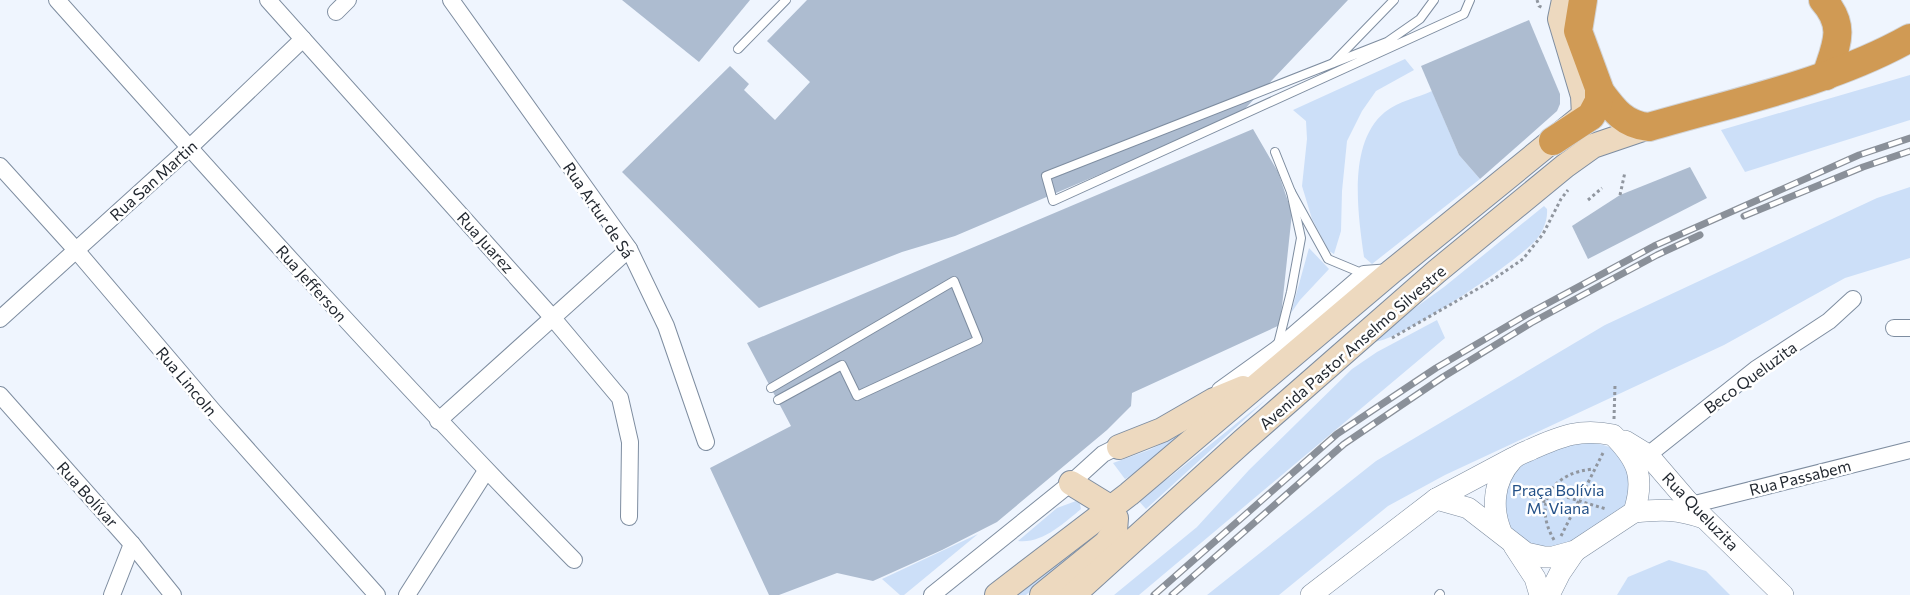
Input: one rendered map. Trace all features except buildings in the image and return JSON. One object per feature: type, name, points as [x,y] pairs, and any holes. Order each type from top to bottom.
[{"type":"highway","points":[[1553,141],[1591,116],[1599,100],[1594,91],[1578,31],[1583,0]]},
{"type":"highway","points":[[1823,0],[1836,20],[1839,36],[1826,75]]},
{"type":"highway","points":[[1594,91],[1622,118],[1635,125],[1649,128],[1826,75],[1883,53],[1910,38]]},
{"type":"main road","points":[[1564,0],[1560,19],[1594,91]]},
{"type":"main road","name":"Avenida Pastor Anselmo Silvestre","points":[[1073,595],[1243,441],[1427,280],[1565,166],[1593,146],[1649,128]]},
{"type":"main road","name":"Avenida Pastor Anselmo Silvestre","points":[[997,595],[1129,494],[1391,272],[1553,141]]},
{"type":"main road","points":[[1119,447],[1162,430],[1214,400],[1262,381]]},
{"type":"main road","points":[[1042,595],[1106,543],[1115,531],[1116,518],[1110,507],[1071,483]]},
{"type":"street","name":"Rua Jefferson","points":[[57,0],[438,421],[574,560]]},
{"type":"street","name":"Rua Juarez","points":[[267,0],[552,317],[620,398],[630,442],[629,517]]},
{"type":"street","name":"Rua Artur de Sá","points":[[451,0],[629,249],[666,326],[706,442]]},
{"type":"street","name":"Rua San Martin","points":[[0,319],[189,148],[303,39]]},
{"type":"street","points":[[1826,75],[1910,51]]},
{"type":"street","name":"Rua Lincoln","points":[[0,166],[377,595]]},
{"type":"street","points":[[438,421],[629,249]]},
{"type":"street","name":"Avenida Pastor Anselmo Silvestre","points":[[1364,274],[1391,272]]},
{"type":"street","points":[[932,595],[1071,483],[1103,454],[1212,396],[1277,349],[1364,274]]},
{"type":"street","name":"Beco Queluzita","points":[[1648,455],[1756,369],[1829,321],[1853,299]]},
{"type":"street","name":"Rua Bolívar","points":[[0,395],[132,544],[173,595]]},
{"type":"street","points":[[1311,595],[1436,498],[1562,436],[1578,432],[1599,432],[1609,442],[1624,447],[1639,472],[1639,492],[1624,512],[1553,557],[1526,553],[1468,508],[1436,498]]},
{"type":"street","name":"Rua Queluzita","points":[[1609,442],[1648,455],[1698,512],[1783,595]]},
{"type":"street","name":"Rua Passabem","points":[[1698,512],[1910,450]]},
{"type":"street","points":[[1514,458],[1506,468],[1496,491],[1496,518],[1535,578],[1540,595]]},
{"type":"street","points":[[407,595],[486,471]]},
{"type":"street","points":[[1624,512],[1658,509],[1698,512]]},
{"type":"street","points":[[112,595],[132,544]]},
{"type":"street","points":[[1548,595],[1560,573],[1566,548]]},
{"type":"lane","points":[[738,49],[786,0]]},
{"type":"lane","points":[[1331,65],[1394,0]]},
{"type":"lane","points":[[1434,0],[1420,19],[1387,42],[1047,176],[1053,201],[1464,14],[1470,0]]},
{"type":"lane","points":[[1275,152],[1291,192],[1328,259],[1364,274]]},
{"type":"lane","points":[[1277,349],[1301,238],[1291,192]]},
{"type":"lane","points":[[771,388],[954,282],[978,340],[857,396],[842,365],[778,400]]},
{"type":"path","points":[[1620,195],[1625,172]]},
{"type":"path","points":[[1390,339],[1488,283],[1523,259],[1543,234],[1561,199],[1573,184]]},
{"type":"path","points":[[1588,200],[1602,188]]},
{"type":"path","points":[[1566,548],[1580,500],[1609,442],[1615,385]]},
{"type":"path","points":[[1550,533],[1546,523],[1546,502],[1550,492],[1560,479],[1594,469]]},
{"type":"path","points":[[1509,489],[1546,502]]},
{"type":"path","points":[[1550,492],[1624,512]]},
{"type":"green space","points":[[1405,59],[1414,70],[1376,91],[1362,111],[1347,141],[1341,231],[1334,254],[1329,251],[1312,219],[1302,186],[1307,139],[1306,121],[1293,110]]},
{"type":"green space","points":[[1910,75],[1910,120],[1745,172],[1721,130]]},
{"type":"green space","points":[[1432,91],[1459,155],[1480,179],[1372,264],[1364,257],[1359,221],[1358,180],[1365,142],[1373,125],[1390,108]]},
{"type":"green space","points":[[1910,187],[1910,258],[1845,278],[1724,345],[1445,475],[1388,506],[1279,595],[1207,595],[1376,461],[1605,325],[1877,198]]},
{"type":"green space","points":[[1544,206],[1547,209],[1547,218],[1537,239],[1504,267],[1429,317],[1385,339],[1372,342],[1380,333],[1444,287]]},
{"type":"green space","points":[[1309,248],[1329,269],[1291,313]]},
{"type":"green space","points":[[1437,320],[1445,338],[1139,595],[1114,595],[1197,527],[1249,470],[1352,369],[1377,352]]},
{"type":"green space","points":[[1268,398],[1146,509],[1137,499],[1170,477]]},
{"type":"green space","points":[[1214,405],[1143,469],[1125,479],[1113,463],[1167,441]]},
{"type":"green space","name":"Praça Bolívia M. Viana","points":[[1586,442],[1611,448],[1626,460],[1631,474],[1631,504],[1610,522],[1555,549],[1516,541],[1502,517],[1506,484],[1518,468],[1533,458],[1562,446]]},
{"type":"green space","points":[[1076,501],[1080,504],[1081,509],[1060,526],[1036,539],[1018,541],[1057,508]]},
{"type":"green space","points":[[1104,527],[1026,595],[1010,595]]},
{"type":"green space","points":[[978,534],[904,595],[900,595],[882,579]]},
{"type":"green space","points":[[1669,560],[1706,571],[1730,595],[1617,595],[1628,577]]},
{"type":"railway","points":[[1154,595],[1337,434],[1436,368],[1526,315],[1654,246],[1859,155],[1910,138]]},
{"type":"railway","points":[[1744,216],[1863,167],[1910,151]]},
{"type":"railway","points":[[1172,595],[1344,444],[1443,377],[1531,323],[1657,255],[1700,235]]}]
